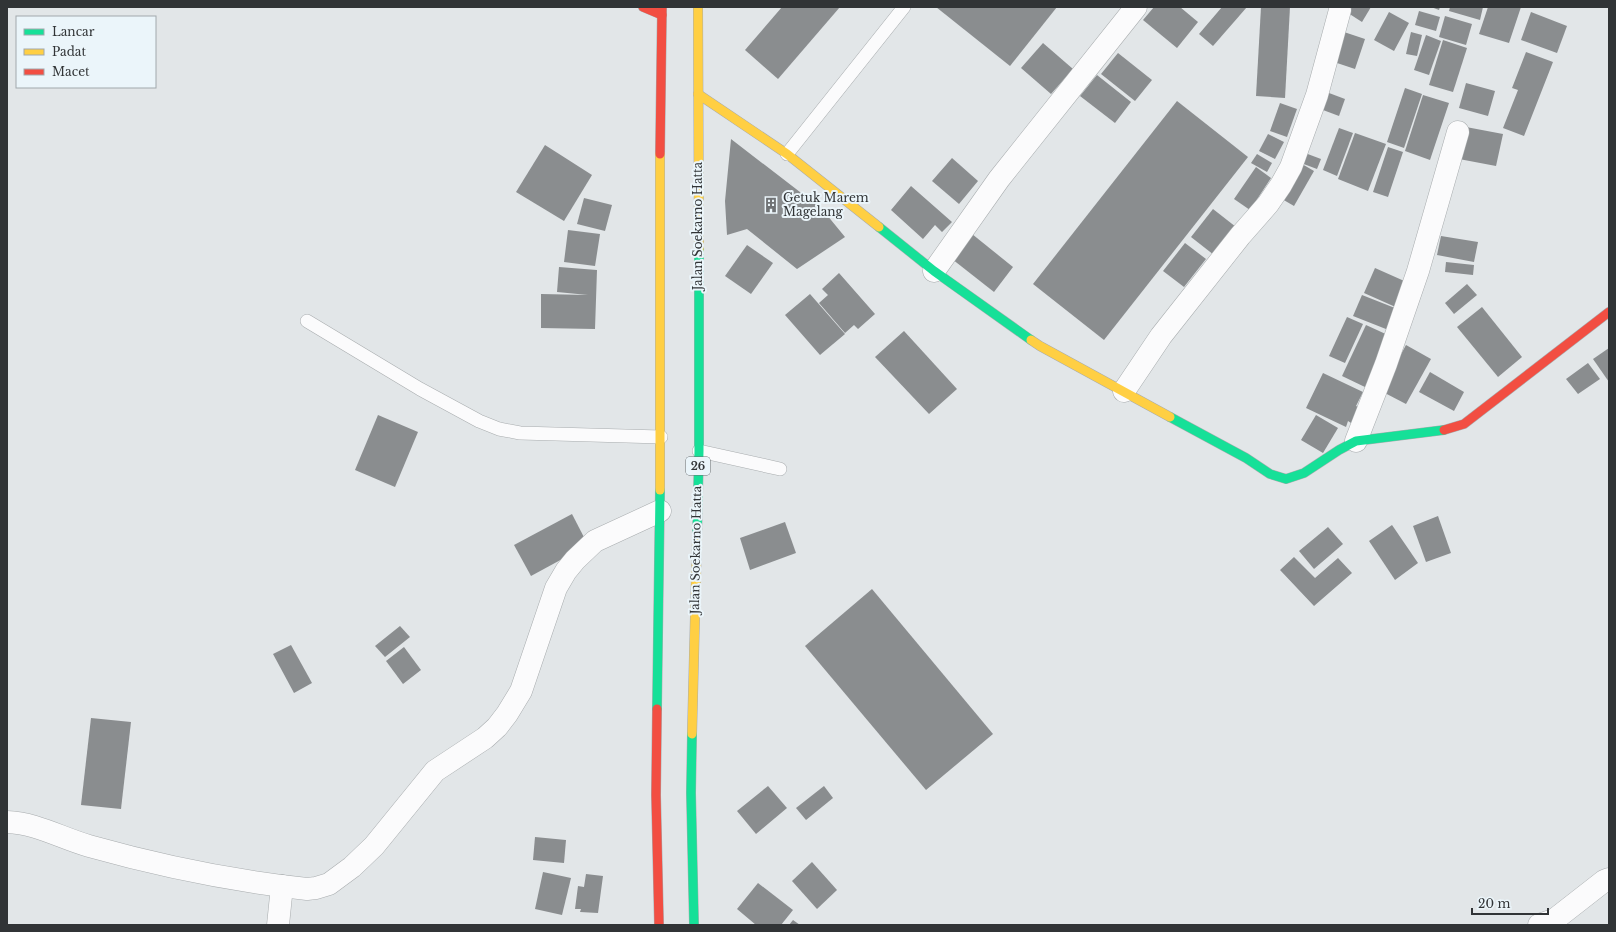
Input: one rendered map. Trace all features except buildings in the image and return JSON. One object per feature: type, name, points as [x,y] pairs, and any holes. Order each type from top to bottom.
[{"type":"main road","points":[[643,7],[662,11],[660,184],[661,437],[656,788],[659,925]]},
{"type":"main road","name":"Jalan Soekarno Hatta","points":[[694,925],[691,793],[699,450],[698,7]]},
{"type":"main road","points":[[698,94],[787,154],[934,271],[1040,346],[1246,458],[1272,475],[1281,478],[1288,478],[1301,474],[1339,449],[1356,441],[1446,430],[1464,424],[1609,312]]},
{"type":"street","points":[[934,271],[1000,180],[1136,7]]},
{"type":"street","points":[[1124,391],[1161,336],[1240,236],[1268,204],[1281,185],[1291,167],[1317,95],[1340,10]]},
{"type":"street","points":[[1356,441],[1386,364],[1418,271],[1458,132]]},
{"type":"street","points":[[7,822],[40,827],[88,845],[212,876],[307,889],[329,884],[352,867],[374,846],[435,771],[485,738],[497,727],[511,708],[520,691],[556,588],[566,571],[595,541],[660,511]]},
{"type":"street","points":[[1539,925],[1554,920],[1604,881],[1609,879]]},
{"type":"street","points":[[278,925],[282,886]]},
{"type":"lane","points":[[787,154],[904,7]]},
{"type":"lane","points":[[306,321],[420,389],[479,421],[499,429],[520,433],[661,437]]},
{"type":"lane","points":[[699,450],[780,469]]},
{"type":"traffic: fast","points":[[879,227],[934,271],[1031,340]]},
{"type":"traffic: fast","points":[[697,538],[699,451],[699,250]]},
{"type":"traffic: fast","points":[[1170,417],[1246,458],[1270,474],[1286,479],[1304,473],[1339,450],[1356,441],[1444,430]]},
{"type":"traffic: fast","points":[[657,709],[660,490]]},
{"type":"traffic: fast","points":[[692,734],[691,793],[694,925]]},
{"type":"traffic: slow","points":[[698,7],[699,250]]},
{"type":"traffic: slow","points":[[698,94],[787,154],[879,227]]},
{"type":"traffic: slow","points":[[660,154],[660,490]]},
{"type":"traffic: slow","points":[[1031,340],[1170,417]]},
{"type":"traffic: slow","points":[[692,734],[697,538]]},
{"type":"traffic: jam","points":[[643,7],[662,15]]},
{"type":"traffic: jam","points":[[660,154],[662,7]]},
{"type":"traffic: jam","points":[[1444,430],[1464,424],[1609,312]]},
{"type":"traffic: jam","points":[[657,709],[656,795],[659,925]]},
{"type":"place","name":"Getuk Marem Magelang","points":[[771,205]]}]
